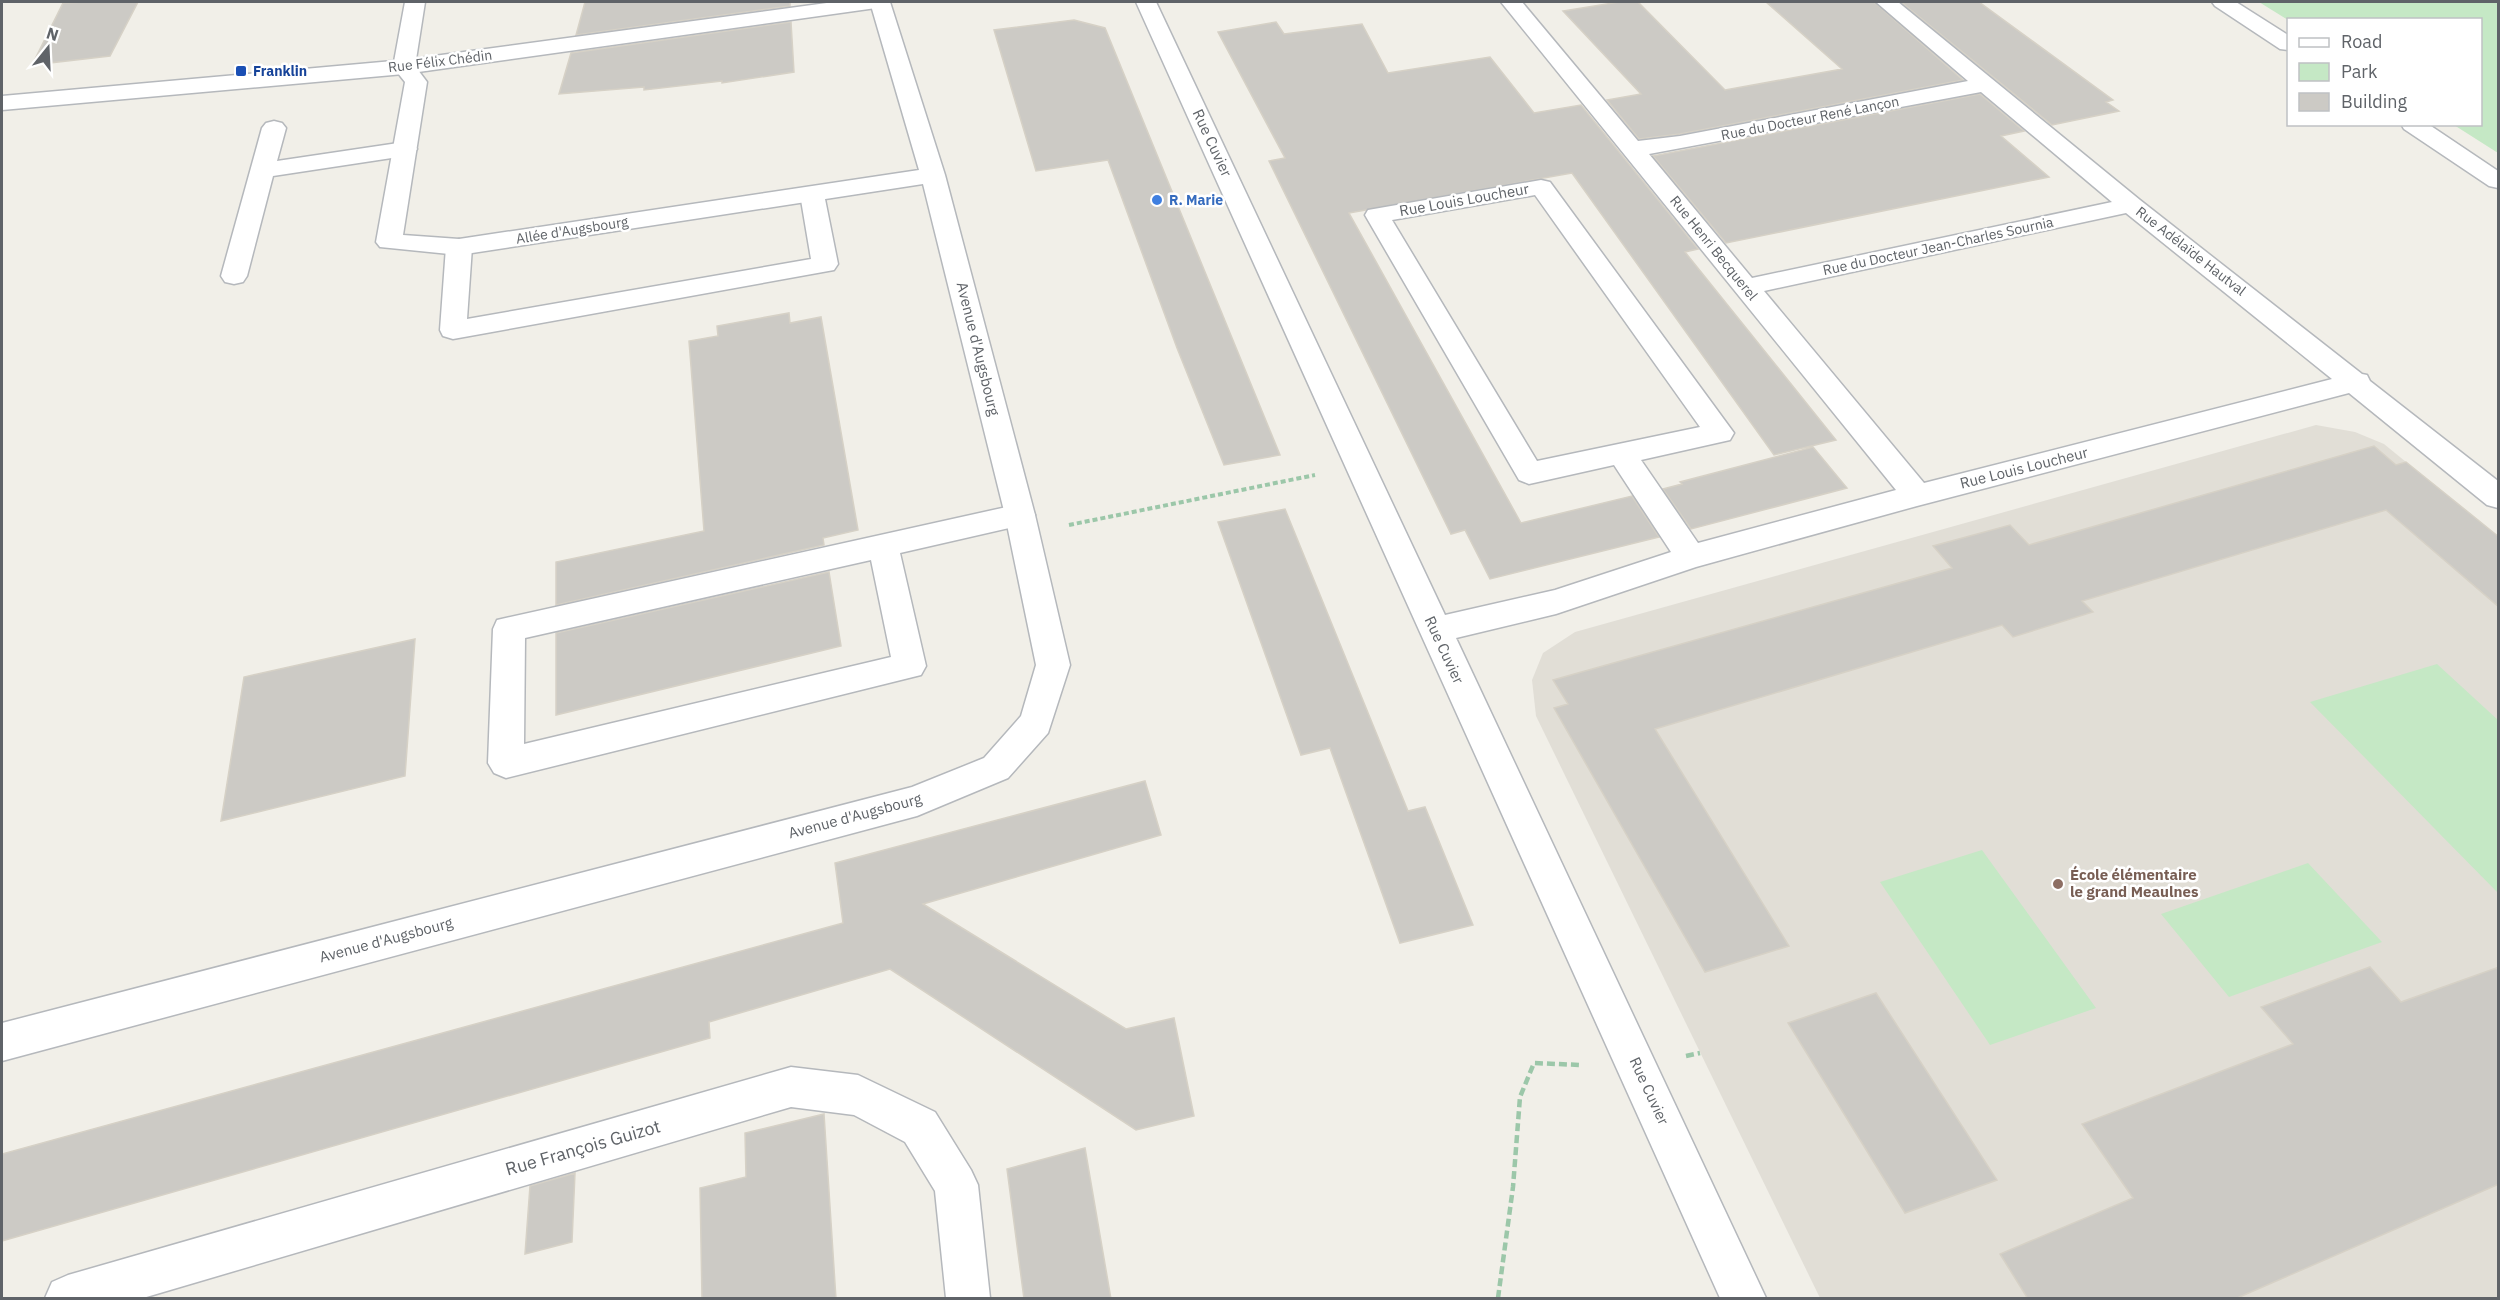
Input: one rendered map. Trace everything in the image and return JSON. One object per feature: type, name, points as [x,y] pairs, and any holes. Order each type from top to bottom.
[{"type":"street","points":[[404,67],[415,2]]},
{"type":"street","name":"Rue Félix Chédin","points":[[2,103],[404,67],[878,2]]},
{"type":"street","name":"Avenue d'Augsbourg","points":[[2,1042],[917,801],[996,768],[1036,723],[1053,664],[1022,524],[933,175],[878,2]]},
{"type":"street","name":"Rue Cuvier","points":[[1146,2],[1743,1299]]},
{"type":"street","name":"Rue Henri Becquerel","points":[[1511,2],[1917,495]]},
{"type":"street","name":"Rue Adélaïde Hautval","points":[[1886,2],[2131,205],[2357,382],[2499,497]]},
{"type":"street","points":[[2222,2],[2287,43]]},
{"type":"street","name":"Allée d'Augsbourg","points":[[404,67],[416,82],[389,242],[459,247],[933,175]]},
{"type":"street","name":"Rue du Docteur René Lançon","points":[[1633,149],[1680,143],[1986,84]]},
{"type":"street","points":[[2415,126],[2499,181]]},
{"type":"street","points":[[234,276],[274,128]]},
{"type":"street","points":[[263,170],[405,149]]},
{"type":"street","name":"Rue Louis Loucheur","points":[[1541,187],[1720,433],[1622,454],[1529,473],[1377,215],[1541,187]]},
{"type":"street","points":[[459,247],[453,330],[825,264],[812,194]]},
{"type":"street","name":"Rue du Docteur Jean-Charles Sournia","points":[[1746,287],[2131,205]]},
{"type":"street","name":"Rue Louis Loucheur","points":[[1435,630],[1556,602],[1691,557],[1917,495],[2357,382]]},
{"type":"street","points":[[1622,454],[1691,557]]},
{"type":"street","points":[[884,545],[909,666],[506,763],[509,629],[884,545],[1022,524]]},
{"type":"street","name":"Rue François Guizot","points":[[68,1299],[791,1087],[858,1095],[920,1127],[956,1185],[969,1299]]},
{"type":"path","points":[[1022,524],[1325,473]]},
{"type":"path","points":[[1498,1299],[1513,1187],[1520,1097],[1534,1063]]},
{"type":"shaded area","name":"École élémentaire le grand Meaulnes","points":[[2316,425],[2355,432],[2384,444],[2498,537],[2498,1298],[1820,1298],[1536,716],[1532,680],[1543,653],[1575,632]]},
{"type":"green space","points":[[2259,2],[2498,2],[2498,153],[2456,126],[2482,126],[2482,18],[2287,19]]},
{"type":"green space","points":[[2437,664],[2498,720],[2498,893],[2310,702]]},
{"type":"green space","points":[[1982,850],[2096,1008],[1990,1045],[1880,882]]},
{"type":"green space","points":[[2308,863],[2382,942],[2229,997],[2161,914]]},
{"type":"building","points":[[138,2],[110,56],[32,65],[63,3]]},
{"type":"building","points":[[585,2],[790,2],[790,6],[576,35]]},
{"type":"building","points":[[1619,2],[1638,2],[1725,90],[1842,69],[1766,2],[1874,2],[1963,80],[1680,134],[1639,139],[1607,100],[1641,94],[1563,11]]},
{"type":"building","points":[[1901,2],[1979,2],[2113,100],[2106,102],[2119,111],[2052,125]]},
{"type":"building","points":[[1074,20],[1105,28],[1280,455],[1224,465],[1177,348],[1108,160],[1036,171],[994,30]]},
{"type":"building","points":[[791,22],[794,72],[722,83],[722,81],[644,90],[644,87],[559,94],[571,53]]},
{"type":"building","points":[[1276,22],[1284,34],[1362,24],[1388,73],[1490,57],[1534,113],[1581,105],[1698,249],[1685,252],[1836,440],[1774,455],[1572,173],[1349,213],[1521,523],[1632,496],[1659,537],[1490,579],[1465,530],[1451,534],[1269,161],[1285,158],[1218,32]]},
{"type":"building","points":[[1980,94],[2024,131],[2001,136],[2049,177],[1726,243],[1653,156]]},
{"type":"building","points":[[789,313],[790,323],[821,317],[858,530],[823,538],[824,545],[556,605],[556,562],[704,531],[689,341],[718,336],[717,326]]},
{"type":"building","points":[[2374,446],[2396,465],[2406,462],[2499,537],[2499,607],[2386,510],[2082,601],[2093,612],[2013,637],[2002,625],[1655,729],[1789,946],[1705,972],[1554,708],[1568,704],[1553,680],[1952,568],[1933,546],[2010,525],[2029,545]]},
{"type":"building","points":[[1813,447],[1847,488],[1691,529],[1663,489],[1682,484],[1680,482]]},
{"type":"building","points":[[1285,509],[1408,811],[1425,807],[1473,925],[1400,943],[1330,748],[1301,755],[1218,522]]},
{"type":"building","points":[[829,572],[841,646],[556,715],[556,633]]},
{"type":"building","points":[[415,639],[405,776],[221,821],[244,677]]},
{"type":"building","points":[[1145,781],[1161,835],[923,904],[1126,1029],[1174,1018],[1194,1116],[1136,1130],[890,969],[709,1022],[710,1038],[2,1241],[2,1154],[843,923],[835,863]]},
{"type":"building","points":[[2370,967],[2401,1002],[2499,967],[2499,1184],[2235,1299],[2028,1299],[2000,1254],[2133,1198],[2082,1124],[2293,1044],[2261,1007]]},
{"type":"building","points":[[1876,993],[1997,1180],[1905,1213],[1788,1023]]},
{"type":"building","points":[[824,1114],[836,1299],[702,1299],[700,1188],[746,1177],[745,1133]]},
{"type":"building","points":[[1085,1148],[1111,1299],[1024,1299],[1007,1169]]},
{"type":"building","points":[[575,1173],[572,1242],[525,1254],[530,1186]]},
{"type":"place","name":"Franklin","points":[[241,71]]},
{"type":"place","name":"R. Marie","points":[[1157,200]]},
{"type":"place","name":"École élémentaire le grand Meaulnes","points":[[2058,884]]}]
